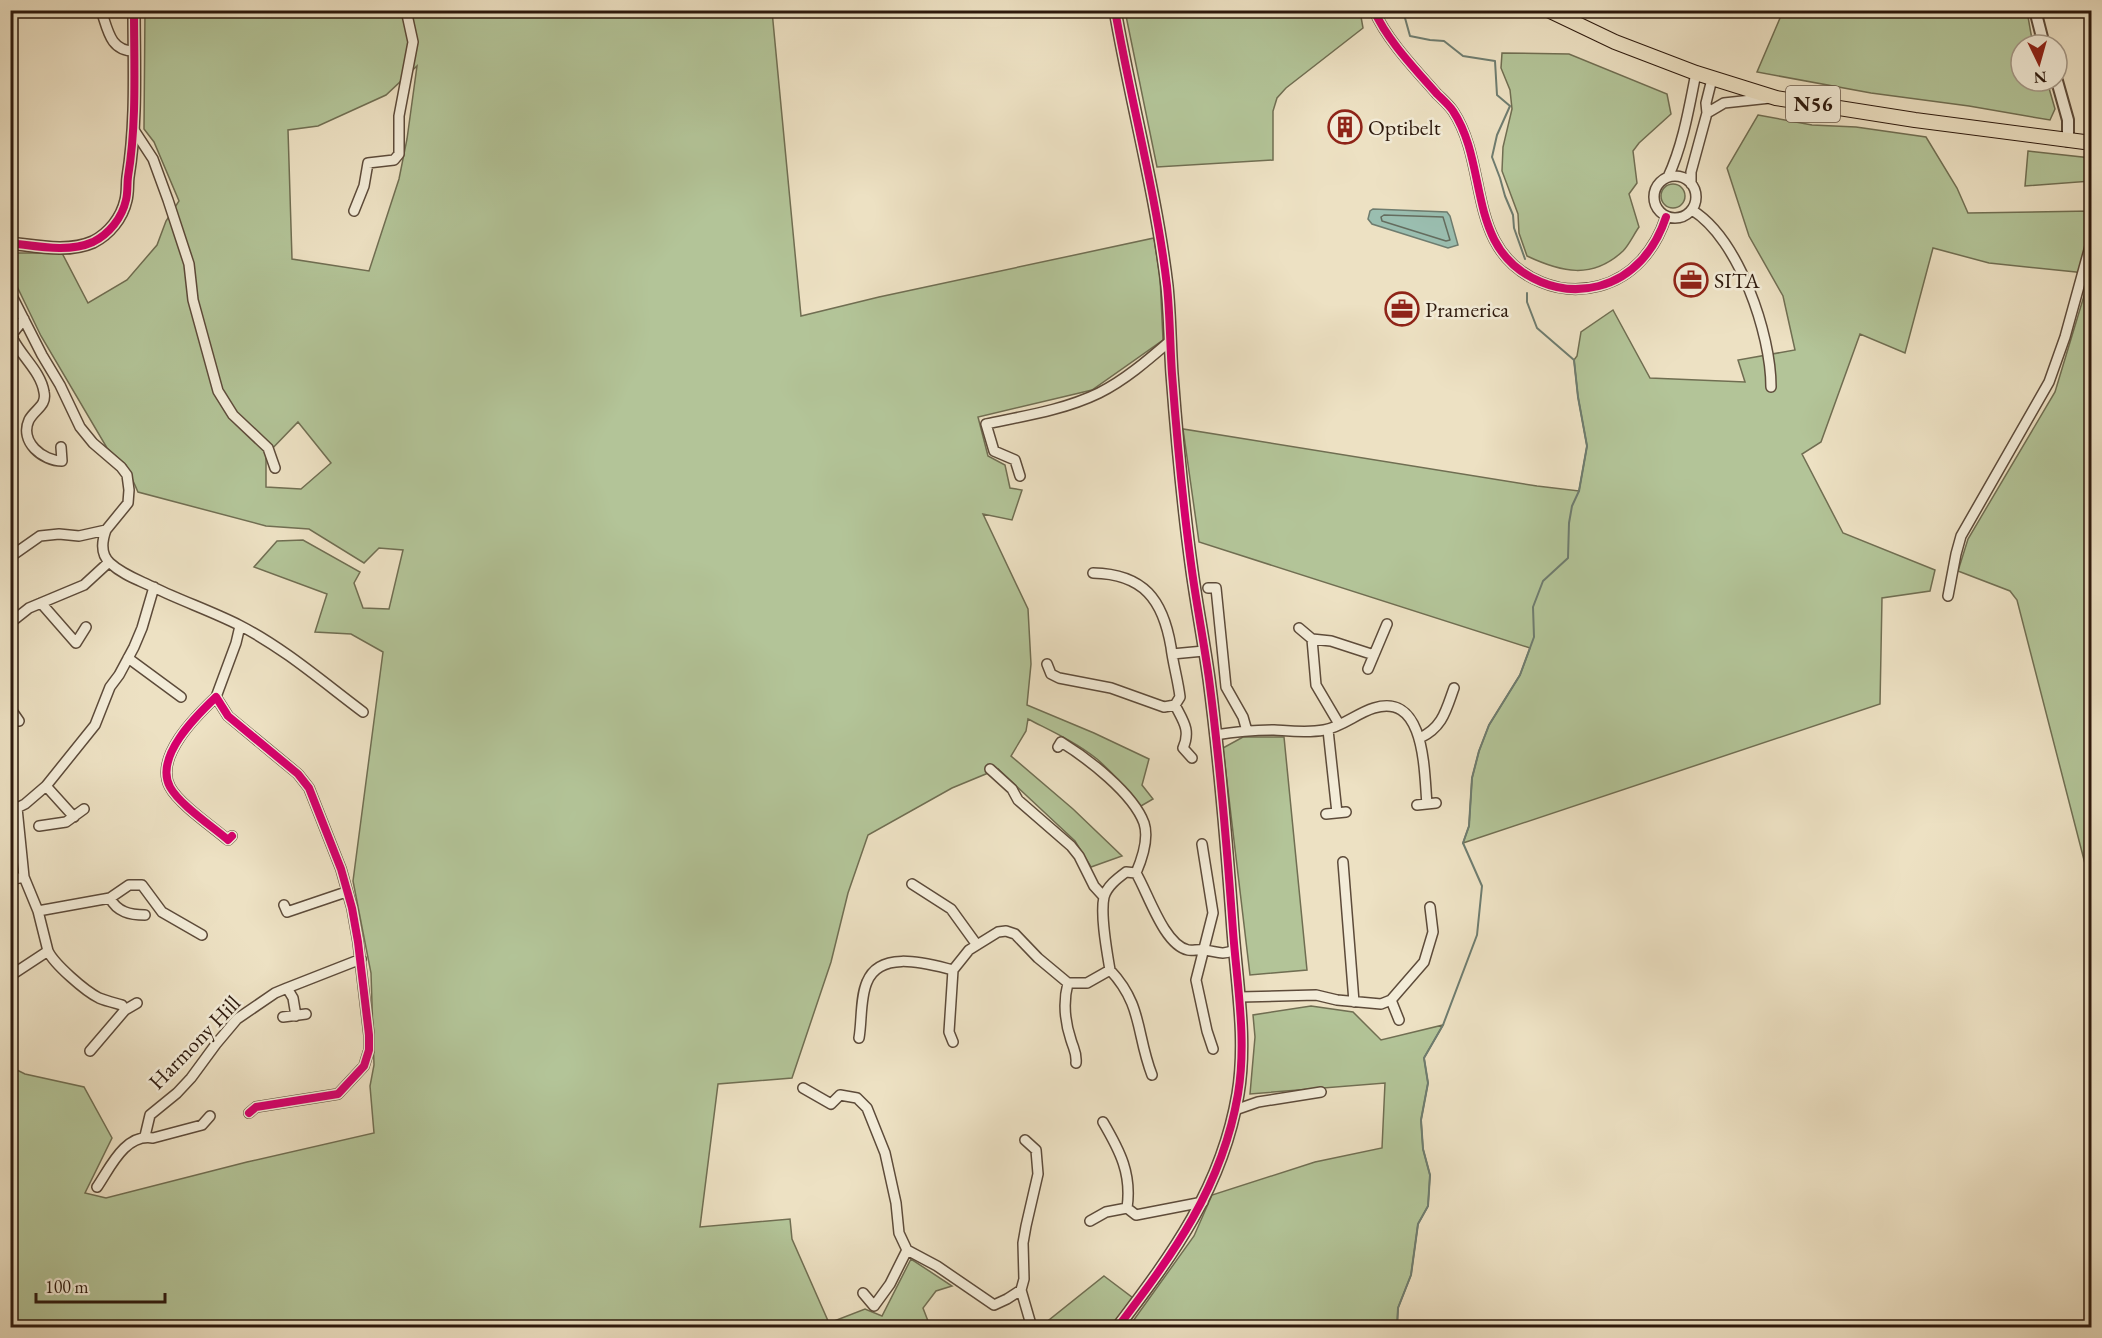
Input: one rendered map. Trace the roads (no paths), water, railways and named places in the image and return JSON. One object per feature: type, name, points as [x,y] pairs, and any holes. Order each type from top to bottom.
[{"type":"main road","name":"N56","points":[[1548,10],[1615,42],[1712,79],[1776,98],[1915,120],[2091,143]]},
{"type":"street","points":[[101,10],[112,43],[123,50],[134,51]]},
{"type":"street","points":[[10,243],[66,248],[93,241],[110,231],[126,200],[134,130],[134,10]]},
{"type":"street","points":[[354,211],[364,186],[368,163],[394,160],[399,154],[399,116],[413,42],[405,10]]},
{"type":"street","points":[[1115,10],[1155,205],[1167,288],[1184,519],[1215,735],[1240,996],[1240,1071],[1235,1110],[1220,1161],[1203,1202],[1162,1268],[1117,1328]]},
{"type":"street","points":[[1374,10],[1379,24],[1452,110],[1462,131],[1483,209],[1496,246],[1512,264],[1530,278],[1550,286],[1566,289],[1592,288],[1608,284],[1633,270],[1640,263],[1653,245],[1666,217]]},
{"type":"street","points":[[2035,10],[2041,33]]},
{"type":"street","points":[[1696,73],[1675,162],[1668,177],[1657,186],[1654,194],[1656,208],[1666,217],[1680,218],[1692,210],[1696,197],[1691,184],[1691,172],[1707,113],[1706,103],[1712,79]]},
{"type":"street","points":[[2060,93],[2068,120],[2068,141]]},
{"type":"street","points":[[1707,113],[1724,103],[1776,98]]},
{"type":"street","points":[[134,130],[153,159],[189,264],[193,300],[218,391],[233,415],[268,448],[275,468]]},
{"type":"street","points":[[1668,177],[1680,177],[1691,184]]},
{"type":"street","points":[[1692,210],[1723,239],[1743,277],[1766,337],[1771,387]]},
{"type":"street","points":[[1948,596],[1961,536],[2049,382],[2065,337],[2091,239]]},
{"type":"street","points":[[10,292],[80,427],[93,443],[121,467],[129,481],[128,503],[106,530],[102,541],[104,556],[109,562],[138,580],[240,626],[269,642],[363,712]]},
{"type":"street","points":[[24,320],[13,333],[13,339],[37,375],[45,394],[45,401],[30,419],[28,435],[36,450],[50,460],[62,461],[60,447]]},
{"type":"street","points":[[1020,476],[1015,460],[994,451],[986,424],[1067,405],[1100,393],[1139,367],[1170,341]]},
{"type":"street","points":[[10,557],[40,536],[49,534],[79,536],[106,530]]},
{"type":"street","points":[[10,623],[22,612],[84,585],[109,562]]},
{"type":"street","points":[[1047,664],[1051,674],[1059,678],[1111,688],[1164,707],[1175,705],[1180,698],[1166,624],[1159,606],[1144,590],[1121,575],[1093,573]]},
{"type":"street","points":[[125,1010],[122,1005],[99,998],[86,989],[56,963],[48,951],[38,911],[24,878],[14,808],[46,786],[95,725],[110,687],[128,658],[142,628],[154,587]]},
{"type":"street","points":[[1208,588],[1216,588],[1226,687],[1243,717],[1247,731]]},
{"type":"street","points":[[1159,606],[1169,600]]},
{"type":"street","points":[[41,603],[76,643],[86,627]]},
{"type":"street","points":[[1368,669],[1387,624]]},
{"type":"street","points":[[232,836],[228,840],[178,797],[167,777],[170,755],[176,743],[203,709],[216,697],[240,626]]},
{"type":"street","points":[[1299,628],[1312,639],[1331,642],[1374,655]]},
{"type":"street","points":[[1312,639],[1316,685],[1339,724]]},
{"type":"street","points":[[1172,654],[1204,651]]},
{"type":"street","points":[[128,658],[181,697]]},
{"type":"street","points":[[1420,738],[1438,726],[1454,688]]},
{"type":"street","points":[[216,697],[228,716],[305,781],[330,841],[352,908],[361,959],[369,1043],[368,1058],[364,1066],[338,1094],[255,1107],[249,1113]]},
{"type":"street","points":[[1175,705],[1188,737],[1184,748],[1192,758]]},
{"type":"street","points":[[1215,735],[1247,731],[1328,730],[1376,707],[1390,706],[1403,711],[1415,725],[1420,738],[1426,804]]},
{"type":"street","points":[[10,708],[18,721]]},
{"type":"street","points":[[1326,814],[1342,813],[1328,730]]},
{"type":"street","points":[[1058,747],[1061,742],[1098,768],[1124,794],[1143,822],[1145,840],[1136,873],[1168,936],[1177,945],[1188,950],[1204,950],[1223,955],[1235,950]]},
{"type":"street","points":[[990,770],[1012,789],[1018,800],[1071,846],[1079,856],[1094,886],[1104,897]]},
{"type":"street","points":[[46,786],[74,817]]},
{"type":"street","points":[[39,826],[55,825],[74,817],[84,809]]},
{"type":"street","points":[[1202,844],[1213,913],[1196,972],[1196,980],[1213,1049]]},
{"type":"street","points":[[1343,862],[1354,1002]]},
{"type":"street","points":[[1136,873],[1126,872],[1112,883],[1104,897],[1105,927],[1110,970],[1122,985],[1135,1009],[1142,1049],[1152,1075]]},
{"type":"street","points":[[10,880],[24,878]]},
{"type":"street","points":[[912,884],[951,909],[977,945]]},
{"type":"street","points":[[38,911],[110,898],[129,885],[142,885],[162,912],[202,935]]},
{"type":"street","points":[[284,905],[287,912],[346,892]]},
{"type":"street","points":[[110,898],[120,910],[145,915]]},
{"type":"street","points":[[132,914],[134,903]]},
{"type":"street","points":[[1240,996],[1316,995],[1381,1004],[1391,1000],[1424,962],[1433,932],[1430,908]]},
{"type":"street","points":[[954,1042],[950,1032],[953,970],[969,950],[998,933],[1006,931],[1015,934],[1038,958],[1068,983],[1098,979],[1110,970]]},
{"type":"street","points":[[10,976],[48,951]]},
{"type":"street","name":"Harmony Hill","points":[[145,1136],[150,1115],[191,1078],[237,1019],[275,993],[361,959]]},
{"type":"street","points":[[859,1038],[864,995],[867,981],[873,972],[886,963],[902,961],[953,970]]},
{"type":"street","points":[[1068,983],[1065,1011],[1077,1053],[1076,1063]]},
{"type":"street","points":[[283,1017],[301,1015],[287,988]]},
{"type":"street","points":[[1391,1000],[1399,1020]]},
{"type":"street","points":[[90,1052],[125,1010],[137,1003]]},
{"type":"street","points":[[803,1088],[831,1104],[840,1095],[858,1098],[867,1108],[885,1153],[900,1233],[907,1250],[937,1266],[994,1305],[1021,1290]]},
{"type":"street","points":[[1235,1110],[1258,1102],[1321,1092]]},
{"type":"street","points":[[1292,1096],[1292,1107]]},
{"type":"street","points":[[97,1187],[124,1147],[145,1136],[153,1138],[202,1125],[210,1116]]},
{"type":"street","points":[[1103,1122],[1120,1150],[1125,1166],[1129,1196],[1127,1208]]},
{"type":"street","points":[[1025,1140],[1036,1150],[1038,1174],[1023,1244],[1024,1279],[1021,1290],[1032,1328]]},
{"type":"street","points":[[1090,1221],[1106,1212],[1127,1208],[1136,1215],[1203,1202]]},
{"type":"street","points":[[863,1293],[874,1306],[890,1284],[907,1250]]},
{"type":"water","points":[[1373,209],[1447,212],[1458,245],[1448,248],[1372,224],[1368,219]]},
{"type":"waterway","points":[[1397,10],[1405,18],[1410,36],[1444,41],[1463,56],[1495,61],[1497,95],[1510,106],[1497,135],[1492,157],[1513,215],[1514,228],[1525,259]]},
{"type":"waterway","points":[[1397,1328],[1398,1308],[1411,1275],[1418,1224],[1428,1206],[1430,1175],[1423,1149],[1421,1120],[1428,1083],[1424,1058],[1443,1025],[1477,935],[1482,886],[1463,843],[1469,826],[1472,778],[1489,725],[1520,675],[1534,637],[1533,607],[1543,581],[1568,558],[1569,523],[1572,506],[1579,491],[1587,446],[1574,360],[1537,328],[1527,302],[1527,293]]},
{"type":"place","name":"Optibelt","points":[[1345,127]]},
{"type":"place","name":"SITA","points":[[1691,280]]},
{"type":"place","name":"Pramerica","points":[[1402,309]]}]
